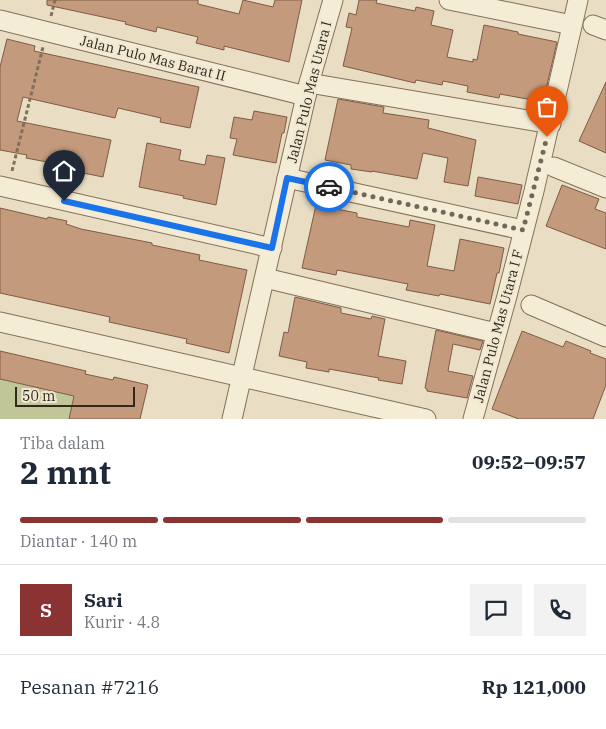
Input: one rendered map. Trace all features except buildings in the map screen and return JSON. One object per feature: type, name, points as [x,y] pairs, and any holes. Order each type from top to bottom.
[{"type":"street","name":"Jalan Pulo Mas Utara I","points":[[232,419],[307,89],[333,0]]},
{"type":"street","points":[[449,0],[572,26]]},
{"type":"street","name":"Jalan Pulo Mas Utara I F","points":[[472,419],[508,296],[578,0]]},
{"type":"street","name":"Jalan Pulo Mas Barat II","points":[[0,20],[307,89],[550,124]]},
{"type":"street","points":[[554,167],[606,188]]},
{"type":"street","points":[[287,178],[523,230]]},
{"type":"street","points":[[4,187],[272,248]]},
{"type":"street","points":[[265,278],[496,333]]},
{"type":"street","points":[[531,305],[606,337]]},
{"type":"street","points":[[0,322],[426,419]]},
{"type":"path","points":[[4,187],[48,32]]},
{"type":"green space","points":[[0,379],[74,396],[69,419],[0,419]]},
{"type":"way so far","points":[[329,187],[523,230],[547,137]]},
{"type":"route","points":[[64,201],[272,248],[287,178],[329,187]]}]
